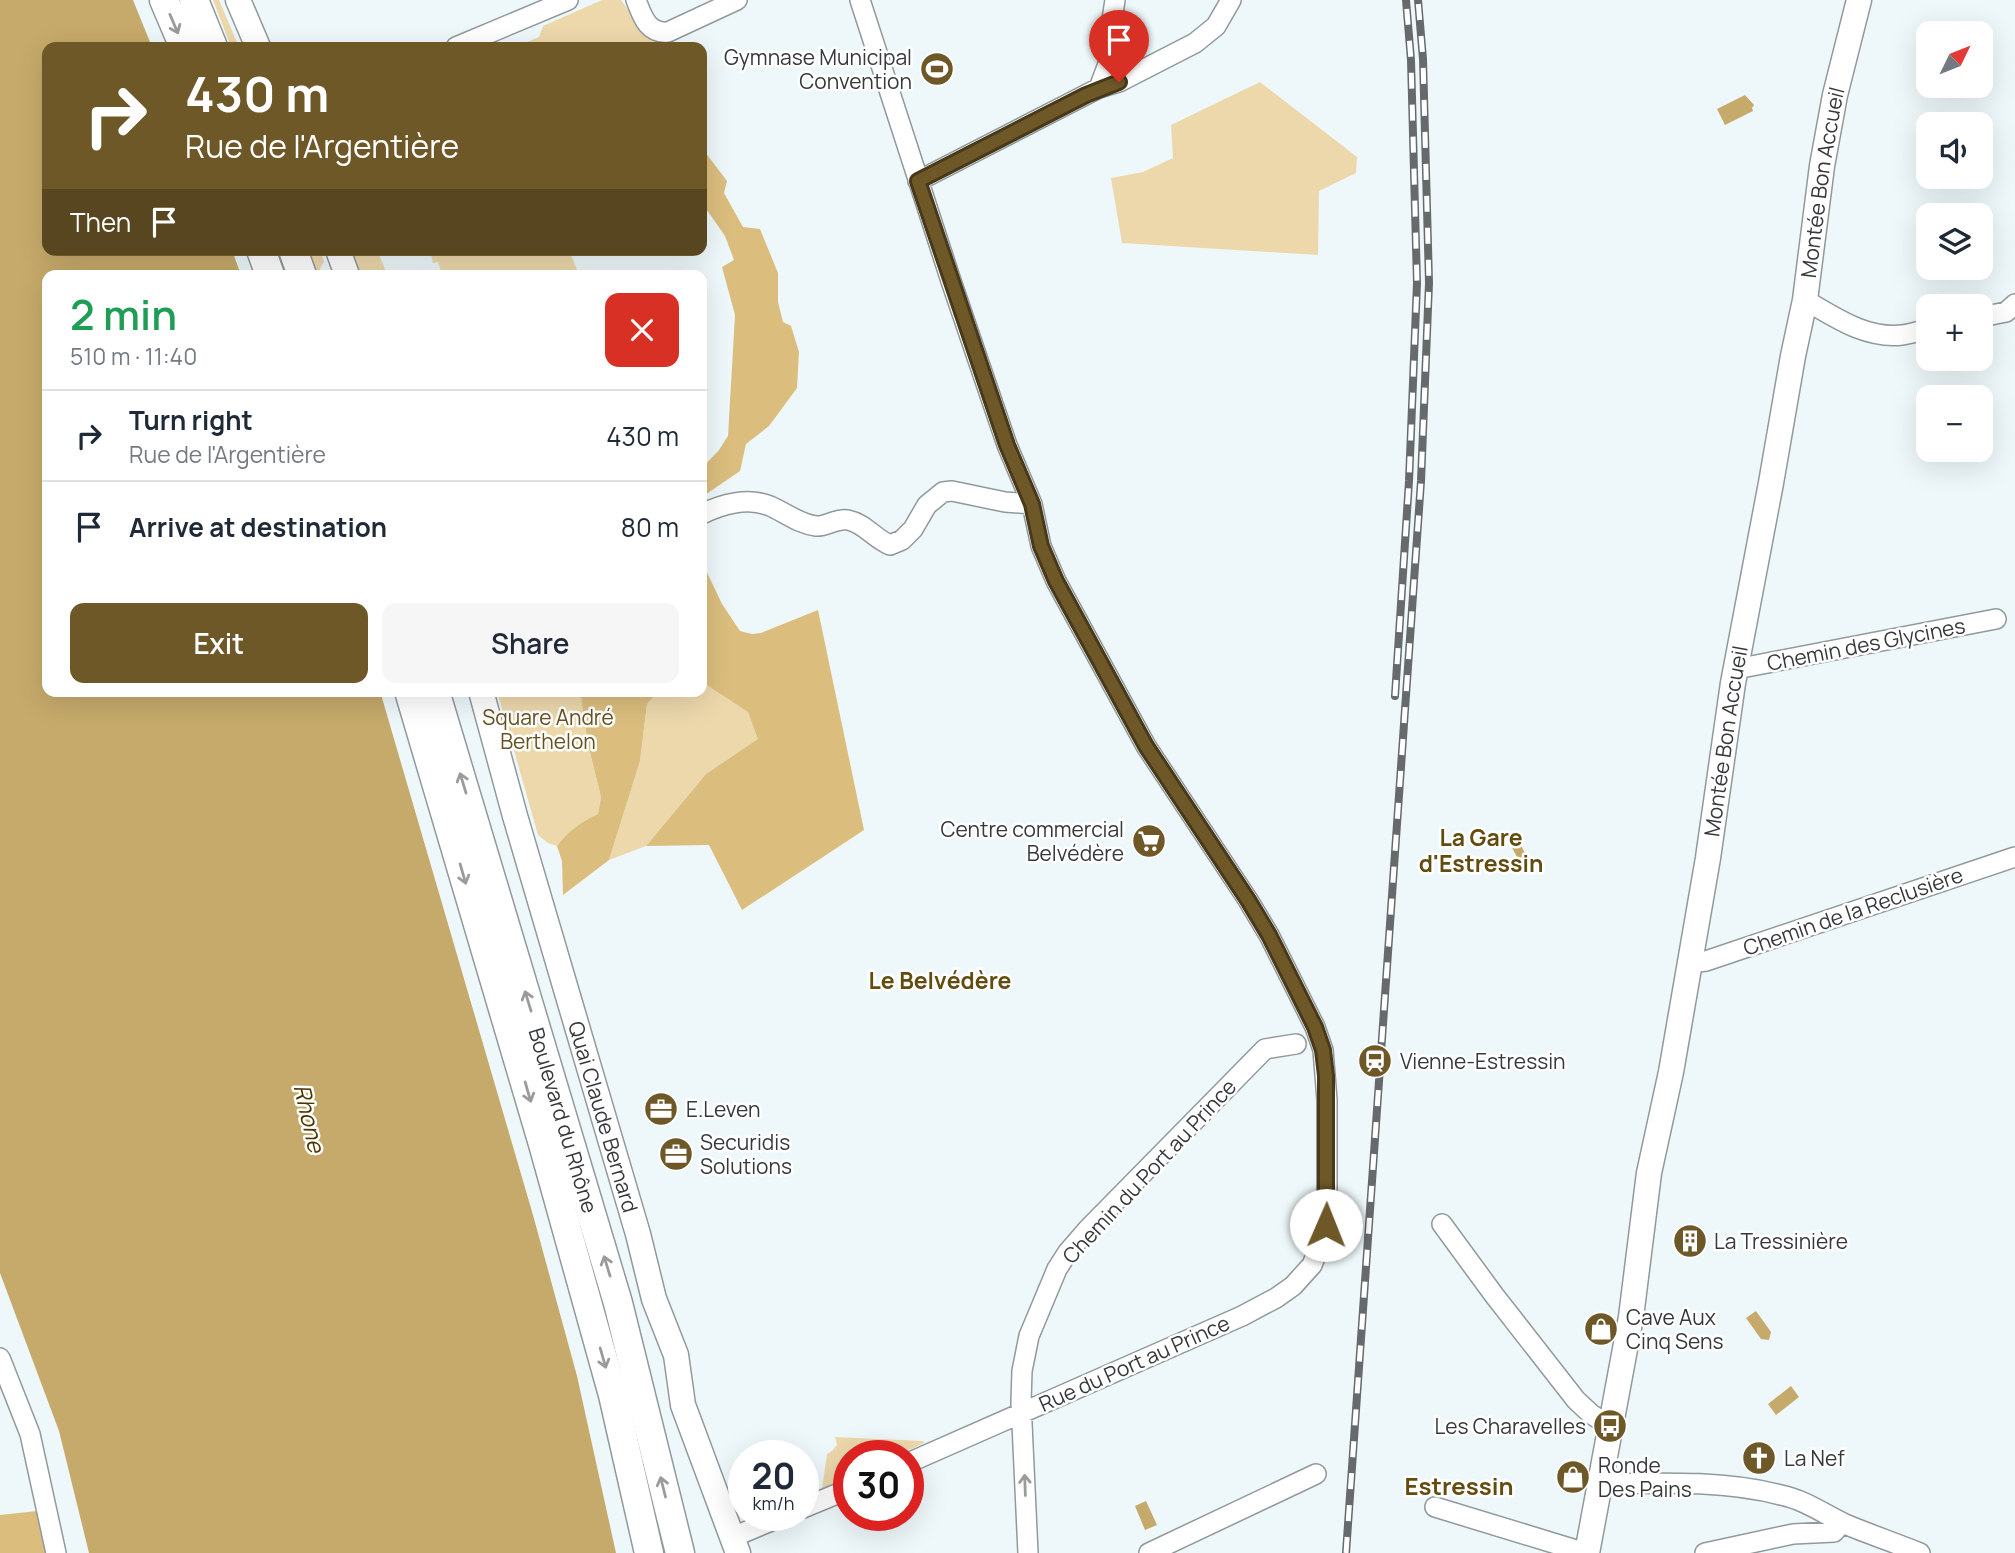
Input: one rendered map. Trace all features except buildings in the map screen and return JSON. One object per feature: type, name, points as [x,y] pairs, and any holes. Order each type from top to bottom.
[{"type":"highway","points":[[164,0],[182,42]]},
{"type":"highway","points":[[194,0],[211,42]]},
{"type":"highway","name":"Boulevard du Rhône","points":[[411,697],[543,1144],[613,1395],[649,1553]]},
{"type":"highway","name":"Boulevard du Rhône","points":[[437,697],[618,1303],[680,1553]]},
{"type":"main road","points":[[238,0],[256,42]]},
{"type":"main road","name":"Montée Bon Accueil","points":[[1587,1553],[1631,1317],[1649,1173],[1671,1072],[1690,962],[1736,669],[1805,300],[1822,166],[1859,0]]},
{"type":"main road","name":"Quai Claude Bernard","points":[[483,697],[638,1234],[654,1299],[676,1355],[683,1405],[735,1545]]},
{"type":"street","points":[[636,0],[647,25],[661,33],[737,0]]},
{"type":"street","name":"Rue du Port au Prince","points":[[860,0],[1007,445],[1032,504],[1041,546],[1056,581],[1146,746],[1269,935],[1315,1027],[1323,1050],[1326,1076],[1326,1225],[1312,1265],[1293,1286],[1242,1316],[924,1456]]},
{"type":"street","points":[[1099,89],[1108,64],[1115,0]]},
{"type":"street","points":[[918,181],[1195,43],[1216,26],[1231,0]]},
{"type":"street","points":[[467,42],[559,2]]},
{"type":"street","points":[[1805,300],[1841,322],[1871,333],[1901,335],[1916,332]]},
{"type":"street","points":[[1993,315],[2006,312],[2015,304]]},
{"type":"street","points":[[707,512],[724,504],[769,505],[795,520],[818,526],[836,520],[848,520],[890,545],[902,540],[913,529],[927,505],[943,492],[952,491],[1005,502],[1032,504]]},
{"type":"street","name":"Chemin des Glycines","points":[[1736,669],[1996,619]]},
{"type":"street","name":"Chemin de la Reclusière","points":[[1690,962],[1706,961],[2015,856]]},
{"type":"street","name":"Chemin du Port au Prince","points":[[1028,1553],[1022,1371],[1029,1336],[1057,1269],[1088,1229],[1265,1049],[1296,1044]]},
{"type":"street","points":[[1442,1224],[1576,1400],[1610,1426]]},
{"type":"street","points":[[0,1358],[30,1434],[56,1553]]},
{"type":"street","points":[[1149,1553],[1316,1474]]},
{"type":"street","points":[[1599,1483],[1720,1486],[1784,1495],[1808,1504],[1842,1523],[1920,1553]]},
{"type":"street","points":[[1435,1507],[1587,1553]]},
{"type":"street","points":[[1705,1553],[1793,1534],[1834,1532],[1842,1523]]},
{"type":"street","points":[[735,1545],[758,1531]]},
{"type":"green space","points":[[213,0],[219,0],[237,42],[229,42]]},
{"type":"green space","points":[[602,0],[621,0],[644,29],[662,42],[527,42],[539,37],[543,26]]},
{"type":"green space","points":[[1260,82],[1357,157],[1356,173],[1319,191],[1318,255],[1122,243],[1111,178],[1143,172],[1173,158],[1171,125]]},
{"type":"green space","points":[[310,256],[322,256],[324,262],[320,270],[316,270]]},
{"type":"green space","points":[[353,256],[380,256],[385,270],[359,270]]},
{"type":"green space","points":[[431,256],[571,256],[577,270],[440,270],[438,262],[433,263]]},
{"type":"green space","points":[[707,685],[748,712],[759,739],[706,774],[646,846],[609,860],[640,761],[647,704],[653,697],[707,697]]},
{"type":"green space","name":"Square André Berthelon","points":[[499,697],[581,697],[588,744],[601,797],[598,814],[575,827],[557,846],[538,835]]},
{"type":"green space","points":[[835,1437],[901,1440],[836,1440]]},
{"type":"green space","points":[[832,1451],[833,1484],[822,1489],[827,1454]]},
{"type":"shaded area","points":[[707,155],[727,181],[724,193],[743,227],[760,229],[778,273],[778,302],[783,322],[791,326],[799,352],[797,388],[769,426],[746,444],[740,471],[707,494],[707,463],[728,436],[735,315],[722,267],[734,260],[725,236],[707,210]]},
{"type":"shaded area","points":[[707,572],[722,604],[740,631],[761,633],[818,610],[864,830],[742,910],[709,845],[646,846],[706,774],[758,739],[748,712],[707,685]]},
{"type":"shaded area","points":[[581,697],[653,697],[647,704],[640,761],[609,860],[563,895],[562,861],[557,846],[575,827],[598,814],[601,797],[588,744]]},
{"type":"shaded area","points":[[37,1511],[46,1553],[0,1553],[0,1515]]},
{"type":"water","name":"Rhone","points":[[0,0],[133,0],[150,42],[42,42],[42,256],[234,256],[239,270],[42,270],[42,697],[382,697],[533,1215],[577,1376],[616,1553],[89,1553],[59,1431],[0,1273]]},
{"type":"water","points":[[1745,95],[1754,105],[1753,111],[1725,125],[1717,109]]},
{"type":"water","points":[[1515,834],[1526,855],[1518,859],[1507,838]]},
{"type":"water","points":[[1756,1311],[1771,1332],[1769,1340],[1761,1339],[1746,1318]]},
{"type":"water","points":[[1791,1386],[1799,1397],[1776,1415],[1768,1404]]},
{"type":"water","points":[[1146,1501],[1157,1525],[1145,1530],[1135,1506]]},
{"type":"railway","points":[[1395,696],[1409,481],[1417,283],[1411,60],[1406,0]]},
{"type":"railway","points":[[1346,1553],[1421,481],[1429,283],[1423,59],[1418,0]]},
{"type":"place","name":"Gymnase Municipal Convention","points":[[937,69]]},
{"type":"place","name":"Centre commercial Belvédère","points":[[1149,841]]},
{"type":"place","name":"Vienne-Estressin","points":[[1375,1061]]},
{"type":"place","name":"E.Leven","points":[[661,1109]]},
{"type":"place","name":"Securidis Solutions","points":[[676,1154]]},
{"type":"place","name":"La Tressinière","points":[[1690,1241]]},
{"type":"place","name":"Cave Aux Cinq Sens","points":[[1601,1329]]},
{"type":"place","name":"Les Charavelles","points":[[1610,1426]]},
{"type":"place","name":"La Nef","points":[[1759,1458]]},
{"type":"place","name":"Ronde Des Pains","points":[[1573,1477]]},
{"type":"district","name":"La Gare d'Estressin","points":[[1481,850]]},
{"type":"district","name":"Le Belvédère","points":[[940,980]]},
{"type":"district","name":"Estressin","points":[[1459,1485]]},
{"type":"route","points":[[1119,82],[1086,95],[918,181],[1007,445],[1032,504],[1041,546],[1056,581],[1146,746],[1269,935],[1315,1027],[1323,1050],[1326,1076],[1326,1225]]}]
